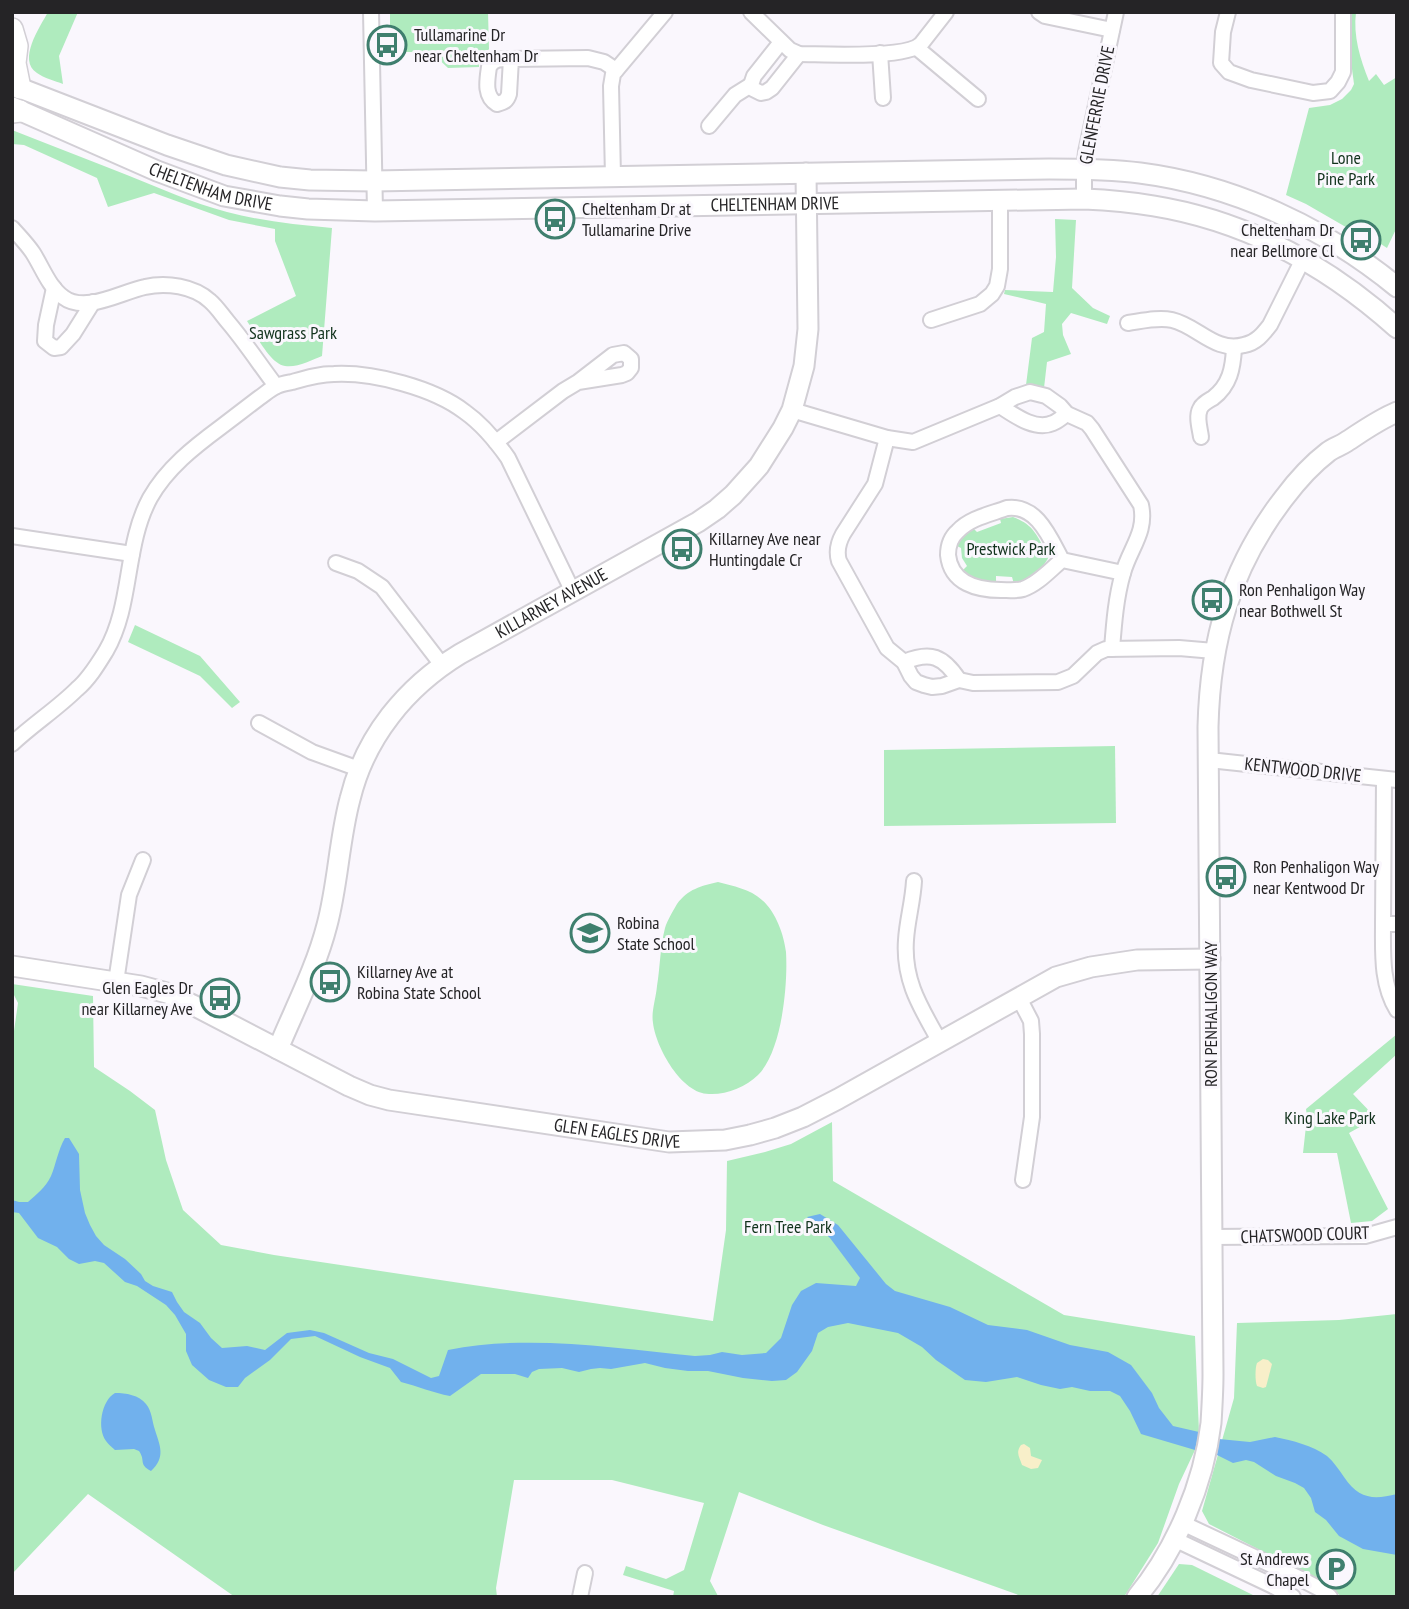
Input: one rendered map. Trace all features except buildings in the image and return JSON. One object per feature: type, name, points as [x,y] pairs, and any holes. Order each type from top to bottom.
[{"type":"main road","points":[[15,101],[17,46],[12,28],[19,12]]},
{"type":"street","points":[[371,12],[375,211]]},
{"type":"street","points":[[613,177],[611,82],[616,70],[665,12]]},
{"type":"street","points":[[751,12],[790,50],[799,54],[901,52],[917,48],[946,12]]},
{"type":"street","points":[[1039,12],[1045,16],[1112,30]]},
{"type":"street","name":"GLENFERRIE DRIVE","points":[[1084,199],[1084,169],[1116,12]]},
{"type":"street","points":[[1228,12],[1223,32],[1221,63],[1228,72],[1251,80],[1313,93],[1330,91],[1343,72],[1343,12]]},
{"type":"street","points":[[709,126],[735,95],[751,85],[754,76],[781,42]]},
{"type":"street","points":[[917,48],[978,99]]},
{"type":"street","points":[[880,53],[883,98]]},
{"type":"street","points":[[751,85],[761,93],[769,90],[799,54]]},
{"type":"street","points":[[511,59],[588,58],[604,62],[616,70]]},
{"type":"street","name":"CHELTENHAM DRIVE","points":[[15,101],[226,165],[310,180],[1084,169],[1128,172],[1171,179],[1244,199],[1328,239],[1397,287]]},
{"type":"street","name":"CHELTENHAM DRIVE","points":[[15,101],[168,176],[224,196],[289,207],[375,211],[1084,199],[1154,206],[1186,212],[1272,243],[1303,259],[1357,294],[1397,328]]},
{"type":"street","name":"KILLARNEY AVENUE","points":[[278,1049],[327,926],[349,799],[359,769],[394,709],[442,665],[678,534],[716,509],[746,482],[783,428],[800,384],[807,348],[806,173]]},
{"type":"street","points":[[931,320],[981,304],[997,286],[1000,269],[1000,200]]},
{"type":"street","points":[[12,229],[31,250],[54,288],[64,298],[82,304],[106,300],[145,287],[164,285],[198,293],[210,301],[276,386]]},
{"type":"street","points":[[1128,323],[1174,321],[1218,344],[1234,348],[1250,344],[1270,325],[1303,259]]},
{"type":"street","points":[[54,288],[45,341],[54,348],[61,347],[73,334],[93,302]]},
{"type":"street","points":[[1201,437],[1201,407],[1227,383],[1233,366],[1234,348]]},
{"type":"street","points":[[12,744],[78,688],[92,672],[112,640],[122,611],[137,533],[150,499],[169,472],[200,443],[276,386],[308,377],[336,374],[365,376],[415,387],[450,402],[465,412],[496,442],[508,458],[573,592]]},
{"type":"street","points":[[496,442],[578,382]]},
{"type":"street","points":[[792,410],[887,438],[914,442],[1000,407],[1025,393],[1035,392],[1051,399],[1067,414],[1087,423],[1140,505],[1143,523],[1123,573],[1112,649]]},
{"type":"street","name":"RON PENHALIGON WAY","points":[[1330,450],[1338,437],[1349,428],[1397,401]]},
{"type":"street","points":[[1000,407],[1037,425],[1051,424],[1067,414]]},
{"type":"street","name":"RON PENHALIGON WAY","points":[[1137,1597],[1149,1582],[1178,1531],[1195,1492],[1210,1424],[1213,1374],[1209,695],[1214,651],[1224,610],[1240,568],[1260,532],[1288,492],[1330,450],[1397,412]]},
{"type":"street","points":[[887,438],[875,484],[843,534],[837,554],[887,648],[904,662],[916,682],[932,687],[959,680],[973,683],[1058,682],[1073,676],[1097,653],[1106,649],[1179,648],[1214,651]]},
{"type":"street","points":[[1062,560],[1024,589],[987,590],[977,589],[957,576],[948,559],[948,550],[953,536],[965,524],[1013,507],[1039,520],[1062,560],[1123,573]]},
{"type":"street","points":[[12,536],[132,554]]},
{"type":"street","points":[[336,563],[358,570],[382,587],[442,665]]},
{"type":"street","points":[[904,662],[920,656],[936,657],[948,665],[959,680]]},
{"type":"street","points":[[260,723],[313,752],[359,769]]},
{"type":"street","name":"KENTWOOD DRIVE","points":[[1209,760],[1390,779]]},
{"type":"street","points":[[1390,779],[1390,924],[1384,962],[1388,994],[1397,1010]]},
{"type":"street","points":[[116,982],[129,895],[143,860]]},
{"type":"street","points":[[914,881],[906,940],[907,971],[913,993],[940,1042]]},
{"type":"street","name":"GLEN EAGLES DRIVE","points":[[12,966],[157,989],[370,1095],[669,1142],[725,1140],[775,1128],[838,1099],[1056,977],[1091,967],[1138,960],[1210,959]]},
{"type":"street","points":[[1019,998],[1031,1021],[1032,1034],[1032,1117],[1023,1180]]},
{"type":"street","name":"CHATSWOOD COURT","points":[[1212,1237],[1365,1236],[1397,1227]]},
{"type":"street","points":[[1178,1531],[1293,1597]]},
{"type":"street","points":[[1178,1531],[1299,1578],[1330,1597]]},
{"type":"street","points":[[580,1597],[585,1573]]},
{"type":"green space","points":[[48,12],[78,12],[59,56],[63,84],[37,73],[29,60],[32,43]]},
{"type":"green space","points":[[390,12],[488,12],[489,49],[479,67],[448,68],[431,52],[390,52]]},
{"type":"green space","name":"Lone Pine Park","points":[[1351,12],[1356,12],[1358,47],[1369,81],[1376,74],[1384,85],[1397,77],[1397,227],[1387,248],[1353,226],[1351,230],[1286,195],[1309,108],[1330,105],[1342,99],[1354,84]]},
{"type":"green space","name":"Sawgrass Park","points":[[12,130],[214,208],[266,220],[332,228],[322,356],[294,366],[279,364],[268,354],[247,321],[296,296],[275,241],[275,229],[229,220],[154,193],[108,207],[97,178],[24,145],[12,144]]},
{"type":"green space","points":[[1055,219],[1076,220],[1072,288],[1093,308],[1110,316],[1107,324],[1071,313],[1062,324],[1063,335],[1071,354],[1047,362],[1044,388],[1026,385],[1032,338],[1044,332],[1046,304],[1004,294],[1005,290],[1053,292]]},
{"type":"green space","name":"Prestwick Park","points":[[1013,517],[1029,526],[1045,550],[1049,549],[1050,554],[1040,569],[1031,577],[1014,584],[1012,577],[996,576],[996,583],[991,583],[978,580],[963,570],[967,566],[962,558],[961,548],[957,546],[962,538],[974,529],[977,532],[1001,523],[1000,519]]},
{"type":"green space","points":[[135,625],[200,656],[240,702],[232,708],[200,676],[128,642]]},
{"type":"green space","points":[[1115,746],[1116,823],[884,826],[884,750]]},
{"type":"green space","points":[[718,882],[752,893],[771,911],[785,945],[786,982],[778,1034],[766,1064],[758,1075],[742,1087],[729,1092],[709,1094],[689,1086],[672,1068],[659,1045],[653,1014],[662,943],[669,919],[677,904],[686,895],[700,887]]},
{"type":"green space","name":"Fern Tree Park","points":[[12,984],[93,996],[94,1067],[155,1110],[166,1160],[183,1210],[221,1245],[274,1255],[713,1321],[726,1230],[727,1161],[791,1144],[832,1122],[833,1181],[1064,1315],[1195,1336],[1199,1432],[1195,1450],[1179,1484],[1158,1543],[1124,1597],[1024,1597],[739,1492],[710,1581],[721,1597],[673,1597],[674,1591],[623,1575],[626,1566],[666,1579],[684,1570],[704,1503],[612,1480],[514,1480],[496,1588],[497,1597],[235,1597],[88,1494],[12,1574],[12,1045],[18,1003],[12,991]]},
{"type":"green space","name":"King Lake Park","points":[[1397,1034],[1397,1054],[1353,1094],[1376,1118],[1349,1133],[1388,1209],[1372,1221],[1351,1223],[1337,1153],[1303,1153],[1306,1109]]},
{"type":"green space","points":[[1397,1314],[1397,1597],[1342,1597],[1326,1584],[1209,1524],[1202,1511],[1234,1398],[1237,1323],[1339,1320]]},
{"type":"green space","points":[[1179,1564],[1192,1565],[1257,1597],[1157,1597]]},
{"type":"sand","points":[[1263,1359],[1272,1364],[1266,1387],[1263,1388],[1257,1386],[1256,1374],[1257,1363]]},
{"type":"sand","points":[[1024,1444],[1030,1448],[1031,1456],[1042,1460],[1038,1468],[1031,1469],[1022,1465],[1018,1451]]},
{"type":"water","points":[[65,1138],[69,1138],[79,1154],[80,1190],[85,1213],[96,1236],[125,1259],[145,1281],[172,1292],[184,1312],[200,1323],[222,1348],[247,1346],[265,1350],[287,1333],[310,1330],[324,1333],[369,1353],[393,1359],[431,1378],[439,1376],[448,1350],[478,1345],[571,1344],[695,1356],[722,1352],[742,1355],[766,1353],[781,1338],[792,1305],[801,1291],[816,1283],[856,1286],[860,1278],[830,1238],[807,1217],[820,1214],[838,1225],[886,1284],[895,1291],[950,1307],[988,1325],[1027,1330],[1070,1345],[1108,1352],[1131,1365],[1173,1426],[1199,1432],[1195,1450],[1141,1434],[1120,1396],[1110,1391],[1072,1387],[1060,1389],[1017,1377],[986,1382],[965,1380],[922,1347],[898,1333],[848,1323],[828,1327],[818,1333],[812,1351],[797,1372],[786,1380],[743,1378],[645,1363],[579,1372],[562,1368],[539,1369],[532,1372],[528,1378],[515,1374],[481,1374],[450,1396],[401,1382],[390,1368],[315,1336],[291,1339],[238,1387],[226,1387],[209,1380],[192,1365],[186,1351],[186,1334],[166,1305],[137,1286],[125,1282],[104,1263],[95,1261],[79,1264],[69,1259],[57,1247],[38,1238],[19,1213],[12,1212],[12,1200],[28,1202],[46,1184]]},
{"type":"water","points":[[115,1393],[136,1397],[150,1410],[160,1451],[159,1461],[151,1471],[143,1464],[139,1451],[115,1450],[103,1436],[102,1416],[106,1402]]},
{"type":"water","points":[[1275,1437],[1321,1452],[1361,1494],[1381,1497],[1397,1494],[1397,1555],[1363,1549],[1339,1536],[1326,1520],[1315,1512],[1311,1498],[1304,1488],[1295,1483],[1276,1476],[1254,1462],[1246,1460],[1233,1463],[1217,1455],[1219,1439],[1250,1442]]},
{"type":"place","name":"Tullamarine Dr near Cheltenham Dr","points":[[387,45]]},
{"type":"place","name":"Cheltenham Dr at Tullamarine Drive","points":[[555,219]]},
{"type":"place","name":"Cheltenham Dr near Bellmore Cl","points":[[1361,240]]},
{"type":"place","name":"Killarney Ave near Huntingdale Cr","points":[[682,549]]},
{"type":"place","name":"Ron Penhaligon Way near Bothwell St","points":[[1212,600]]},
{"type":"place","name":"Ron Penhaligon Way near Kentwood Dr","points":[[1226,877]]},
{"type":"place","name":"Robina State School","points":[[590,933]]},
{"type":"place","name":"Killarney Ave at Robina State School","points":[[330,982]]},
{"type":"place","name":"Glen Eagles Dr near Killarney Ave","points":[[220,998]]},
{"type":"place","name":"St Andrews Chapel","points":[[1336,1569]]}]
